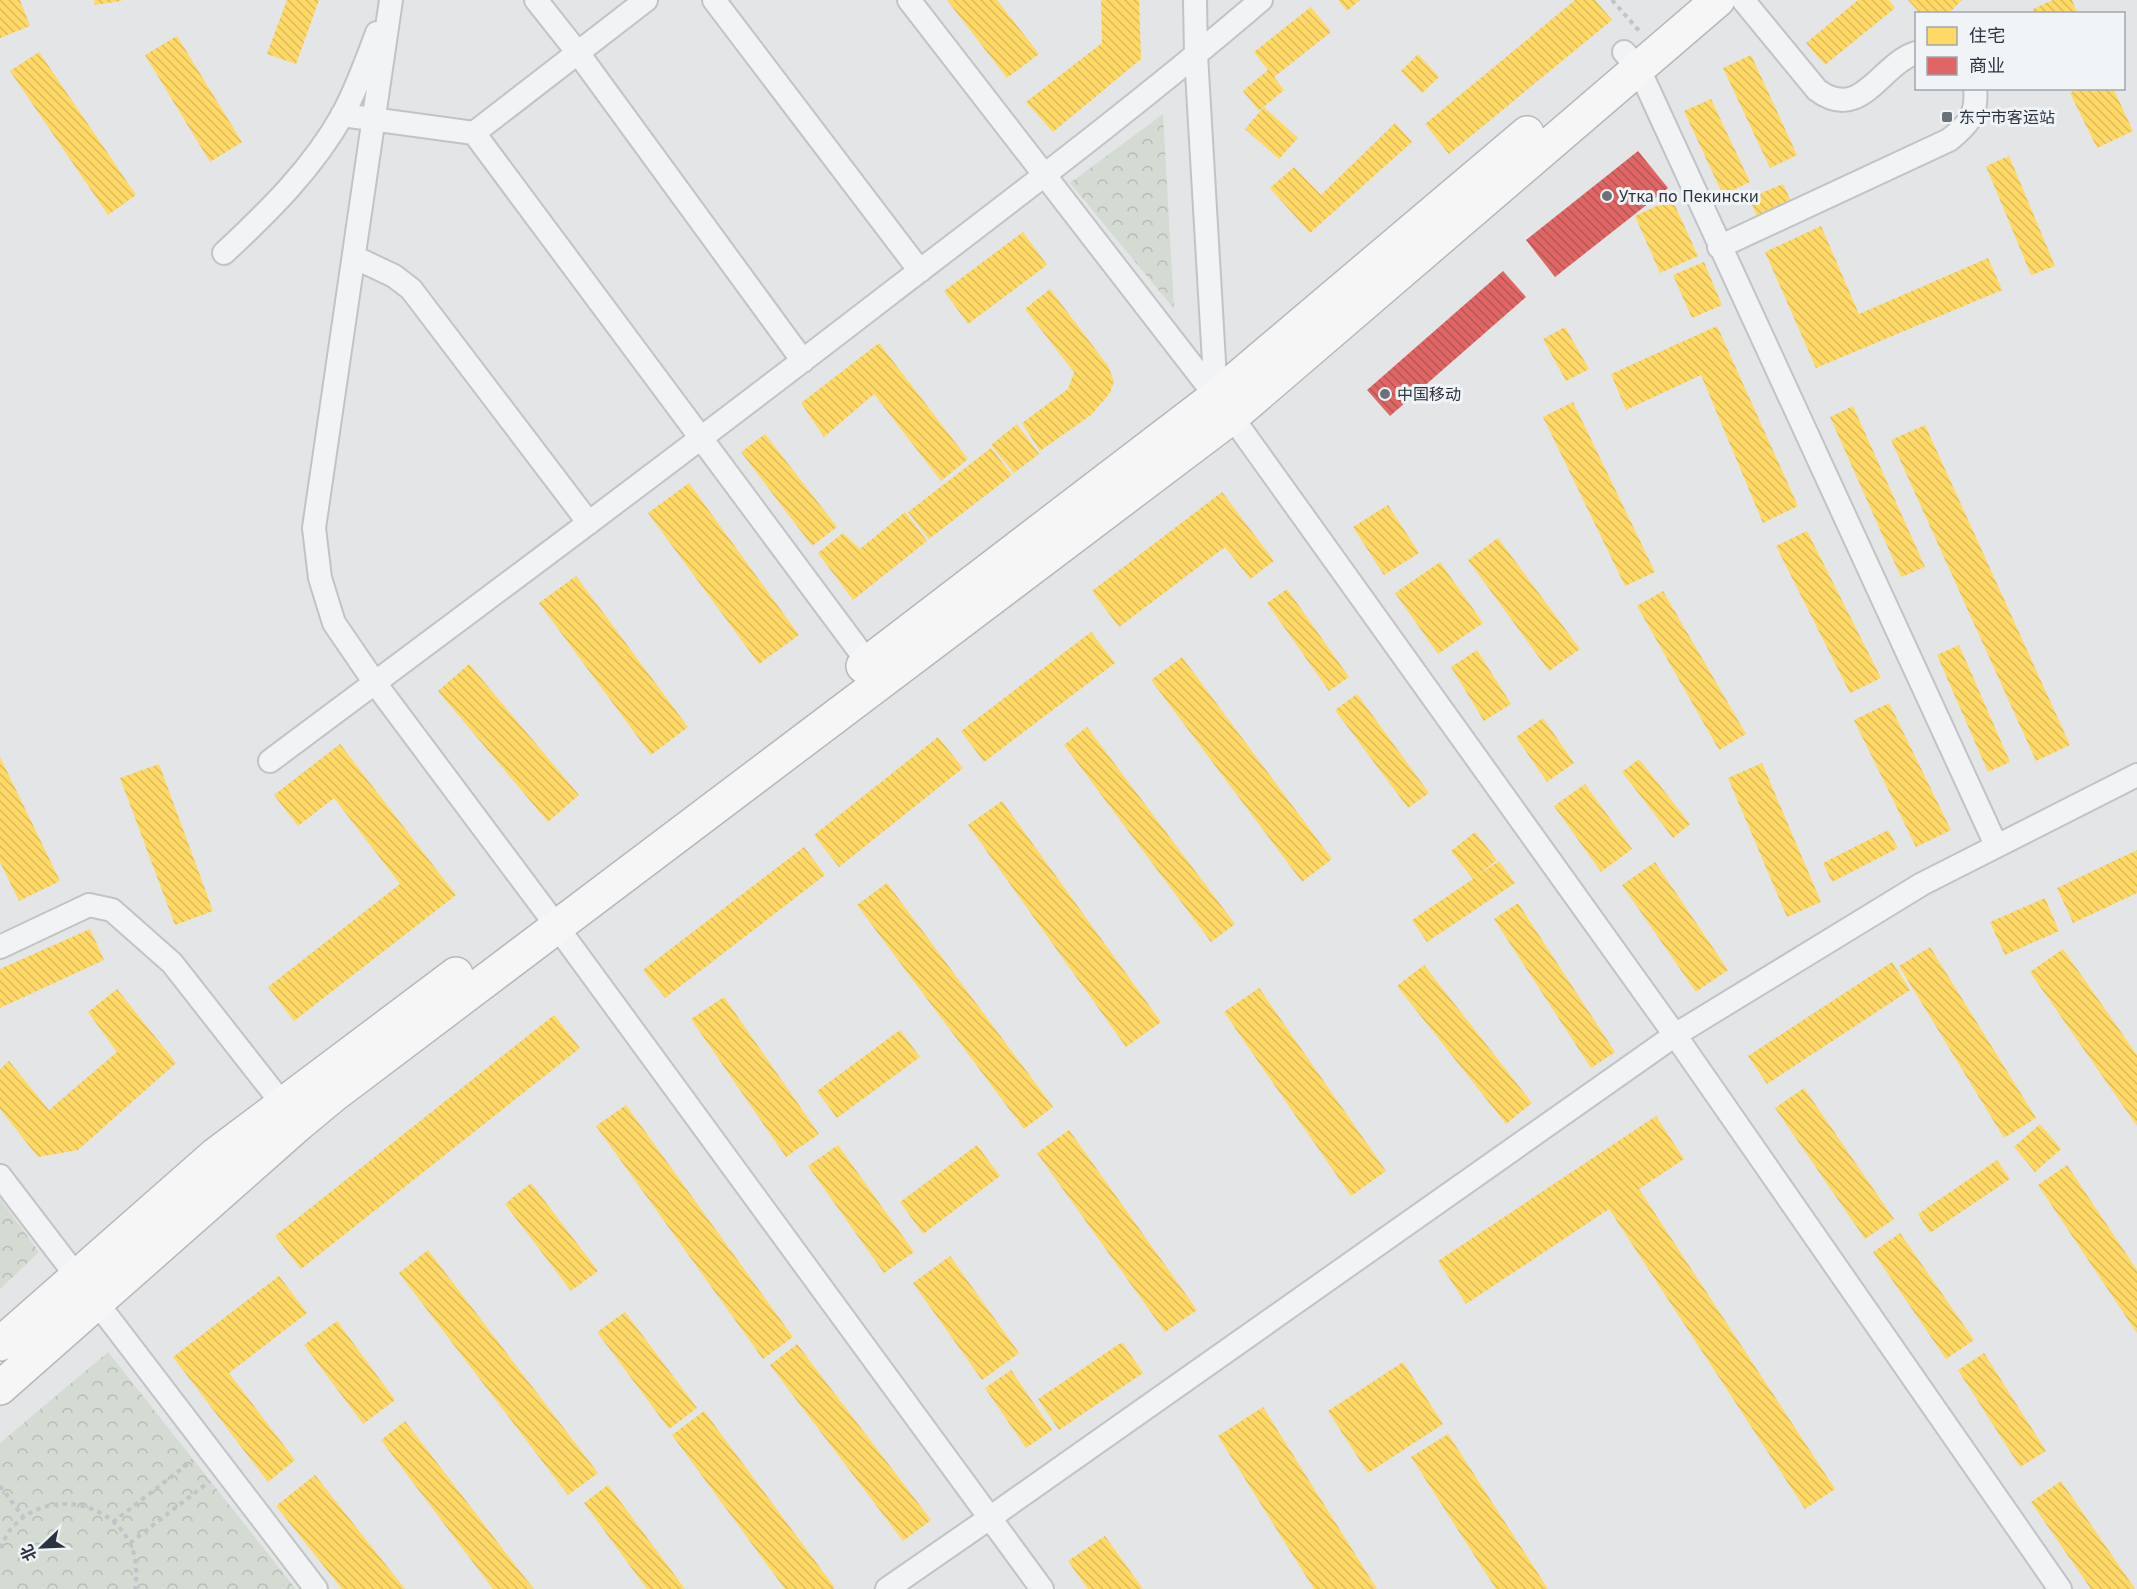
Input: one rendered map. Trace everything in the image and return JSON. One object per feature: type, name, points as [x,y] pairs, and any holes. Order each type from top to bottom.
[{"type":"highway","points":[[0,1344],[215,1155],[291,1114],[334,1095],[551,918],[1224,407],[1635,51],[1684,0]]},
{"type":"highway","points":[[1635,51],[1718,0]]},
{"type":"highway","points":[[0,1388],[96,1304],[291,1114]]},
{"type":"street","points":[[224,253],[277,203],[307,168],[342,115],[391,0]]},
{"type":"street","points":[[391,0],[314,528],[320,578],[334,623],[375,682],[551,918],[1042,1589]]},
{"type":"street","points":[[536,0],[578,52],[803,361]]},
{"type":"street","points":[[474,133],[646,0]]},
{"type":"street","points":[[714,0],[920,271]]},
{"type":"street","points":[[909,0],[1224,407],[1675,1035],[2060,1589]]},
{"type":"street","points":[[1195,0],[1196,56],[1224,407]]},
{"type":"street","points":[[270,761],[702,439],[1196,56],[1261,0]]},
{"type":"street","points":[[1743,0],[1817,90],[1838,101],[1860,96],[1899,63],[1915,54]]},
{"type":"street","points":[[1635,51],[1719,247],[1996,845]]},
{"type":"street","points":[[1719,247],[1949,140],[1965,127],[1973,114],[1975,90]]},
{"type":"street","points":[[342,115],[474,133],[875,671]]},
{"type":"street","points":[[354,257],[394,276],[411,289],[589,523]]},
{"type":"street","points":[[886,1589],[1675,1035],[1922,884],[2137,775]]},
{"type":"street","points":[[0,947],[89,905],[112,910],[172,963],[291,1114]]},
{"type":"street","points":[[0,1176],[316,1589]]},
{"type":"path","points":[[1612,0],[1635,51]]},
{"type":"path","points":[[113,1522],[194,1460]]},
{"type":"path","points":[[129,1543],[210,1480]]},
{"type":"path","points":[[0,1486],[24,1518]]},
{"type":"path","points":[[0,1548],[12,1527],[31,1512],[54,1504],[79,1504],[102,1513],[121,1528],[129,1543],[137,1570],[135,1589]]},
{"type":"green space","points":[[1163,114],[1174,309],[1070,183]]},
{"type":"green space","points":[[0,1199],[39,1252],[0,1289]]},
{"type":"green space","points":[[108,1352],[296,1589],[0,1589],[0,1443]]},
{"type":"building: 住宅","points":[[0,0],[20,0],[30,26],[0,38]]},
{"type":"building: 住宅","points":[[94,0],[121,0],[121,1],[95,5]]},
{"type":"building: 住宅","points":[[287,0],[319,0],[296,64],[267,54]]},
{"type":"building: 住宅","points":[[947,0],[997,0],[1039,54],[1007,78]]},
{"type":"building: 住宅","points":[[1101,0],[1139,0],[1141,59],[1053,132],[1026,102],[1102,43]]},
{"type":"building: 住宅","points":[[1338,0],[1360,0],[1347,11]]},
{"type":"building: 住宅","points":[[1575,0],[1595,0],[1612,20],[1449,154],[1425,124]]},
{"type":"building: 住宅","points":[[1858,0],[1889,0],[1895,8],[1825,65],[1806,43]]},
{"type":"building: 住宅","points":[[1908,0],[1962,0],[1950,12],[1919,12]]},
{"type":"building: 住宅","points":[[2053,0],[2072,0],[2077,12],[2034,12],[2033,9]]},
{"type":"building: 住宅","points":[[1311,7],[1331,32],[1274,77],[1284,90],[1259,111],[1243,91],[1268,70],[1254,52]]},
{"type":"building: 住宅","points":[[177,36],[242,142],[210,162],[145,55]]},
{"type":"building: 住宅","points":[[39,52],[136,195],[108,215],[10,71]]},
{"type":"building: 住宅","points":[[1418,54],[1439,77],[1422,93],[1401,71]]},
{"type":"building: 住宅","points":[[1751,55],[1797,155],[1770,168],[1723,68]]},
{"type":"building: 住宅","points":[[2075,90],[2114,90],[2133,131],[2097,148],[2070,93]]},
{"type":"building: 住宅","points":[[1711,99],[1750,182],[1723,195],[1684,111]]},
{"type":"building: 住宅","points":[[1264,107],[1298,138],[1279,159],[1245,129]]},
{"type":"building: 住宅","points":[[1395,123],[1412,142],[1310,233],[1270,188],[1294,167],[1321,195]]},
{"type":"building: 住宅","points":[[2009,156],[2055,266],[2031,275],[1986,166]]},
{"type":"building: 住宅","points":[[1783,184],[1792,204],[1758,219],[1749,198]]},
{"type":"building: 住宅","points":[[1672,199],[1698,256],[1660,273],[1635,216]]},
{"type":"building: 住宅","points":[[1821,226],[1859,314],[1988,258],[2002,290],[1816,368],[1765,252]]},
{"type":"building: 住宅","points":[[1023,232],[1047,265],[968,324],[944,291]]},
{"type":"building: 住宅","points":[[1704,262],[1722,305],[1692,318],[1673,275]]},
{"type":"building: 住宅","points":[[1050,289],[1108,366],[1114,381],[1110,393],[1091,415],[1040,451],[1022,423],[1068,389],[1074,372],[1025,309]]},
{"type":"building: 住宅","points":[[1717,326],[1798,506],[1763,523],[1701,375],[1626,410],[1611,374]]},
{"type":"building: 住宅","points":[[1565,327],[1589,369],[1566,381],[1543,339]]},
{"type":"building: 住宅","points":[[879,343],[968,459],[941,481],[874,394],[824,437],[801,403]]},
{"type":"building: 住宅","points":[[1573,402],[1655,572],[1625,586],[1543,417]]},
{"type":"building: 住宅","points":[[1853,406],[1925,567],[1901,577],[1830,417]]},
{"type":"building: 住宅","points":[[1017,424],[1039,454],[1014,473],[991,445]]},
{"type":"building: 住宅","points":[[1925,425],[2070,745],[2036,761],[1891,440]]},
{"type":"building: 住宅","points":[[765,434],[837,527],[812,546],[741,452]]},
{"type":"building: 住宅","points":[[991,448],[1012,475],[929,539],[908,512]]},
{"type":"building: 住宅","points":[[689,483],[799,635],[759,664],[648,513]]},
{"type":"building: 住宅","points":[[1222,492],[1274,561],[1250,579],[1225,547],[1119,627],[1092,591]]},
{"type":"building: 住宅","points":[[1388,505],[1419,553],[1384,575],[1353,527]]},
{"type":"building: 住宅","points":[[905,512],[927,541],[853,600],[818,553],[843,533],[860,549]]},
{"type":"building: 住宅","points":[[1807,531],[1881,678],[1850,693],[1776,546]]},
{"type":"building: 住宅","points":[[1498,538],[1580,649],[1549,671],[1468,560]]},
{"type":"building: 住宅","points":[[1440,562],[1483,623],[1438,654],[1395,593]]},
{"type":"building: 住宅","points":[[576,576],[688,727],[651,755],[539,603]]},
{"type":"building: 住宅","points":[[1287,589],[1349,677],[1329,691],[1267,603]]},
{"type":"building: 住宅","points":[[1663,591],[1746,734],[1719,750],[1637,606]]},
{"type":"building: 住宅","points":[[1091,632],[1115,663],[984,762],[961,731]]},
{"type":"building: 住宅","points":[[1959,645],[2010,762],[1988,772],[1937,655]]},
{"type":"building: 住宅","points":[[1477,650],[1511,704],[1484,721],[1451,667]]},
{"type":"building: 住宅","points":[[1182,657],[1332,859],[1302,882],[1151,680]]},
{"type":"building: 住宅","points":[[469,664],[579,795],[548,822],[438,691]]},
{"type":"building: 住宅","points":[[1357,694],[1429,793],[1408,808],[1335,710]]},
{"type":"building: 住宅","points":[[1889,703],[1951,830],[1916,847],[1854,720]]},
{"type":"building: 住宅","points":[[1543,718],[1574,763],[1547,782],[1516,737]]},
{"type":"building: 住宅","points":[[1087,727],[1235,924],[1211,942],[1064,745]]},
{"type":"building: 住宅","points":[[938,737],[963,768],[839,867],[814,835]]},
{"type":"building: 住宅","points":[[340,744],[456,895],[294,1021],[268,987],[400,884],[334,798],[298,826],[274,795]]},
{"type":"building: 住宅","points":[[0,757],[60,881],[19,901],[0,862]]},
{"type":"building: 住宅","points":[[1639,759],[1690,824],[1673,838],[1622,772]]},
{"type":"building: 住宅","points":[[1762,763],[1821,902],[1787,917],[1728,778]]},
{"type":"building: 住宅","points":[[159,764],[213,911],[175,925],[120,778]]},
{"type":"building: 住宅","points":[[1585,784],[1632,849],[1601,872],[1554,806]]},
{"type":"building: 住宅","points":[[1002,801],[1161,1022],[1126,1047],[968,825]]},
{"type":"building: 住宅","points":[[1888,830],[1898,848],[1832,882],[1823,863]]},
{"type":"building: 住宅","points":[[1475,832],[1497,860],[1478,875],[1499,861],[1515,883],[1427,942],[1412,920],[1473,879],[1451,851]]},
{"type":"building: 住宅","points":[[804,847],[825,875],[665,998],[643,970]]},
{"type":"building: 住宅","points":[[2137,850],[2137,893],[2073,923],[2057,888]]},
{"type":"building: 住宅","points":[[1655,862],[1728,970],[1696,992],[1622,885]]},
{"type":"building: 住宅","points":[[887,883],[1053,1107],[1024,1129],[857,905]]},
{"type":"building: 住宅","points":[[2045,898],[2059,931],[2005,955],[1990,922]]},
{"type":"building: 住宅","points":[[1518,903],[1615,1052],[1591,1068],[1494,919]]},
{"type":"building: 住宅","points":[[90,929],[104,960],[0,1008],[0,969]]},
{"type":"building: 住宅","points":[[1930,947],[2036,1118],[2004,1138],[1899,966]]},
{"type":"building: 住宅","points":[[2063,949],[2137,1055],[2137,1126],[2030,972]]},
{"type":"building: 住宅","points":[[1892,962],[1910,990],[1767,1084],[1748,1056]]},
{"type":"building: 住宅","points":[[1424,965],[1532,1103],[1506,1124],[1397,986]]},
{"type":"building: 住宅","points":[[1259,988],[1386,1171],[1351,1196],[1224,1012]]},
{"type":"building: 住宅","points":[[117,989],[176,1063],[78,1150],[38,1157],[0,1109],[0,1069],[9,1061],[49,1110],[117,1052],[88,1012]]},
{"type":"building: 住宅","points":[[724,997],[819,1134],[786,1157],[691,1019]]},
{"type":"building: 住宅","points":[[554,1015],[580,1048],[301,1269],[275,1236]]},
{"type":"building: 住宅","points":[[900,1030],[920,1057],[837,1118],[817,1091]]},
{"type":"building: 住宅","points":[[1804,1088],[1894,1219],[1865,1239],[1775,1108]]},
{"type":"building: 住宅","points":[[626,1105],[793,1337],[763,1359],[596,1126]]},
{"type":"building: 住宅","points":[[1656,1116],[1684,1159],[1639,1189],[1835,1489],[1805,1509],[1609,1209],[1466,1304],[1438,1261]]},
{"type":"building: 住宅","points":[[2040,1124],[2061,1149],[2035,1172],[2014,1147]]},
{"type":"building: 住宅","points":[[1069,1130],[1197,1310],[1165,1332],[1037,1153]]},
{"type":"building: 住宅","points":[[838,1145],[914,1252],[884,1273],[808,1166]]},
{"type":"building: 住宅","points":[[977,1145],[1000,1176],[923,1234],[900,1202]]},
{"type":"building: 住宅","points":[[1997,1160],[2010,1179],[1930,1233],[1918,1214]]},
{"type":"building: 住宅","points":[[2067,1165],[2137,1270],[2137,1333],[2038,1185]]},
{"type":"building: 住宅","points":[[531,1183],[598,1271],[571,1291],[505,1204]]},
{"type":"building: 住宅","points":[[1900,1233],[1974,1340],[1946,1359],[1873,1252]]},
{"type":"building: 住宅","points":[[428,1250],[598,1473],[568,1495],[399,1273]]},
{"type":"building: 住宅","points":[[950,1256],[1019,1353],[982,1380],[913,1283]]},
{"type":"building: 住宅","points":[[279,1276],[307,1313],[229,1373],[295,1460],[268,1482],[173,1357]]},
{"type":"building: 住宅","points":[[625,1312],[697,1408],[669,1429],[597,1332]]},
{"type":"building: 住宅","points":[[337,1321],[395,1400],[363,1424],[304,1345]]},
{"type":"building: 住宅","points":[[1122,1342],[1143,1373],[1059,1430],[1038,1399]]},
{"type":"building: 住宅","points":[[797,1344],[931,1520],[903,1541],[770,1365]]},
{"type":"building: 住宅","points":[[1984,1353],[2046,1451],[2020,1467],[1958,1370]]},
{"type":"building: 住宅","points":[[1403,1362],[1443,1424],[1368,1473],[1328,1411]]},
{"type":"building: 住宅","points":[[1011,1370],[1052,1430],[1026,1448],[985,1388]]},
{"type":"building: 住宅","points":[[1263,1407],[1377,1589],[1314,1589],[1218,1436]]},
{"type":"building: 住宅","points":[[704,1411],[835,1588],[785,1589],[672,1435]]},
{"type":"building: 住宅","points":[[405,1421],[534,1589],[493,1589],[381,1440]]},
{"type":"building: 住宅","points":[[1448,1434],[1548,1589],[1496,1589],[1411,1457]]},
{"type":"building: 住宅","points":[[315,1475],[405,1589],[342,1589],[276,1506]]},
{"type":"building: 住宅","points":[[2061,1481],[2135,1589],[2091,1589],[2031,1502]]},
{"type":"building: 住宅","points":[[608,1485],[685,1589],[647,1589],[584,1503]]},
{"type":"building: 住宅","points":[[1105,1536],[1143,1589],[1088,1589],[1068,1561]]},
{"type":"building: 商业","points":[[1638,151],[1668,188],[1555,277],[1526,240]]},
{"type":"building: 商业","points":[[1503,271],[1526,297],[1390,416],[1367,390]]},
{"type":"place","name":"东宁市客运站","points":[[1947,117]]},
{"type":"place","name":"Утка по Пекински","points":[[1607,196]]},
{"type":"place","name":"中国移动","points":[[1385,394]]}]
